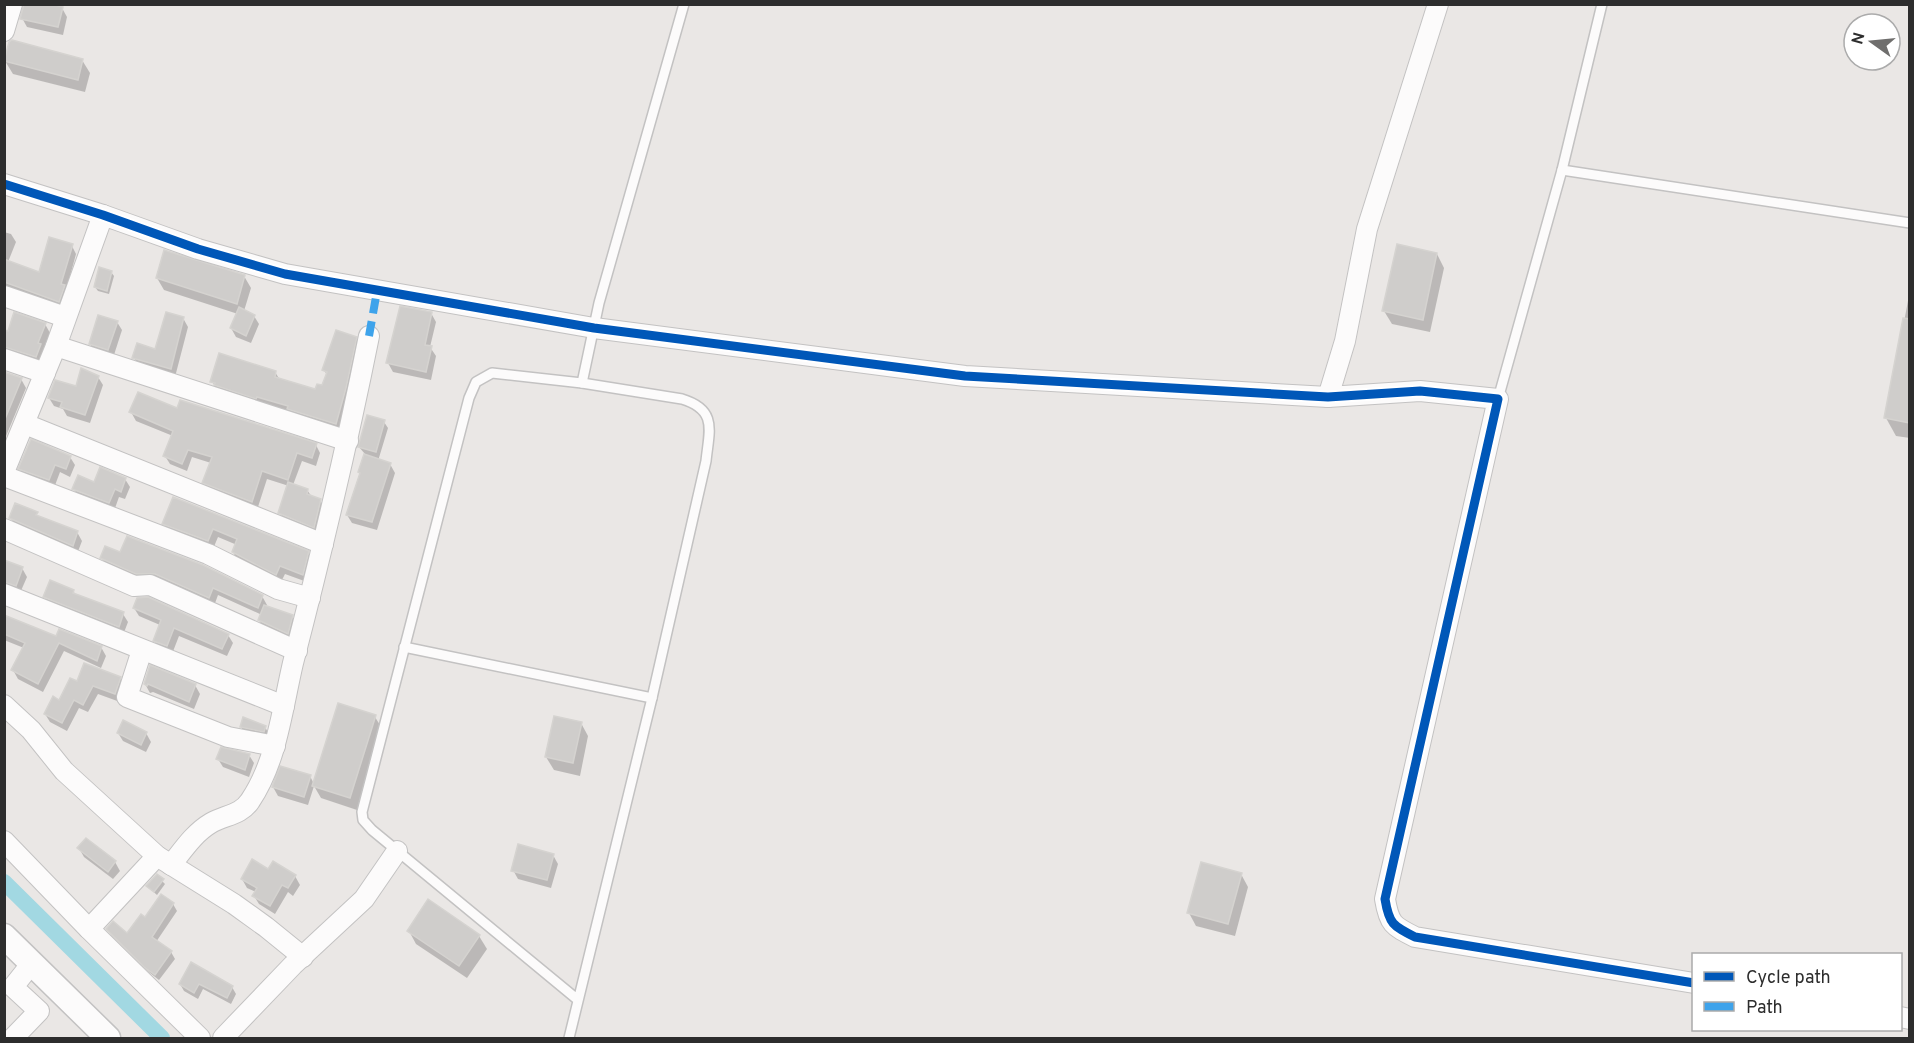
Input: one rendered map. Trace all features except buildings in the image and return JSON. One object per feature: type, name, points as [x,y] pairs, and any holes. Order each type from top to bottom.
[{"type":"street","points":[[4,32],[12,4]]},
{"type":"street","points":[[1328,397],[1345,341],[1367,229],[1438,4]]},
{"type":"street","points":[[4,184],[103,215],[198,249],[285,274],[594,328],[965,376],[1328,397],[1420,391],[1498,399],[1385,899],[1388,915],[1396,927],[1415,937],[1692,983]]},
{"type":"street","points":[[103,215],[25,424],[10,445],[4,474],[208,554],[278,589],[310,598]]},
{"type":"street","points":[[4,296],[65,317]]},
{"type":"street","points":[[89,929],[195,835],[212,822],[240,811],[258,789],[275,746],[348,441],[369,336]]},
{"type":"street","points":[[56,346],[348,441]]},
{"type":"street","points":[[4,358],[45,373]]},
{"type":"street","points":[[25,424],[323,544]]},
{"type":"street","points":[[4,529],[134,586],[150,585],[297,651]]},
{"type":"street","points":[[4,594],[284,706]]},
{"type":"street","points":[[142,650],[127,698],[228,737],[275,746]]},
{"type":"street","points":[[4,705],[31,730],[64,771],[164,861],[234,904],[303,957]]},
{"type":"street","points":[[4,841],[89,929],[200,1038]]},
{"type":"street","points":[[223,1038],[293,965],[364,899],[397,851]]},
{"type":"street","points":[[4,936],[108,1038]]},
{"type":"street","points":[[13,1038],[39,1011],[13,987],[32,963]]},
{"type":"lane","points":[[582,383],[599,303],[684,4]]},
{"type":"lane","points":[[1498,399],[1562,170],[1602,4]]},
{"type":"lane","points":[[1562,170],[1910,223]]},
{"type":"lane","points":[[569,1038],[652,698],[706,461],[710,426],[706,414],[695,403],[682,399],[582,383],[492,374],[476,382],[469,398],[362,812],[363,820],[397,851],[578,1000]]},
{"type":"lane","points":[[404,647],[652,698]]},
{"type":"waterway","points":[[4,882],[162,1038]]},
{"type":"marked path","points":[[369,336],[377,291]]},
{"type":"cycle path","points":[[4,184],[103,215],[198,249],[285,274],[594,328],[965,376],[1328,397],[1420,391],[1498,399],[1385,899],[1388,914],[1397,927],[1415,937],[1692,983]]}]
